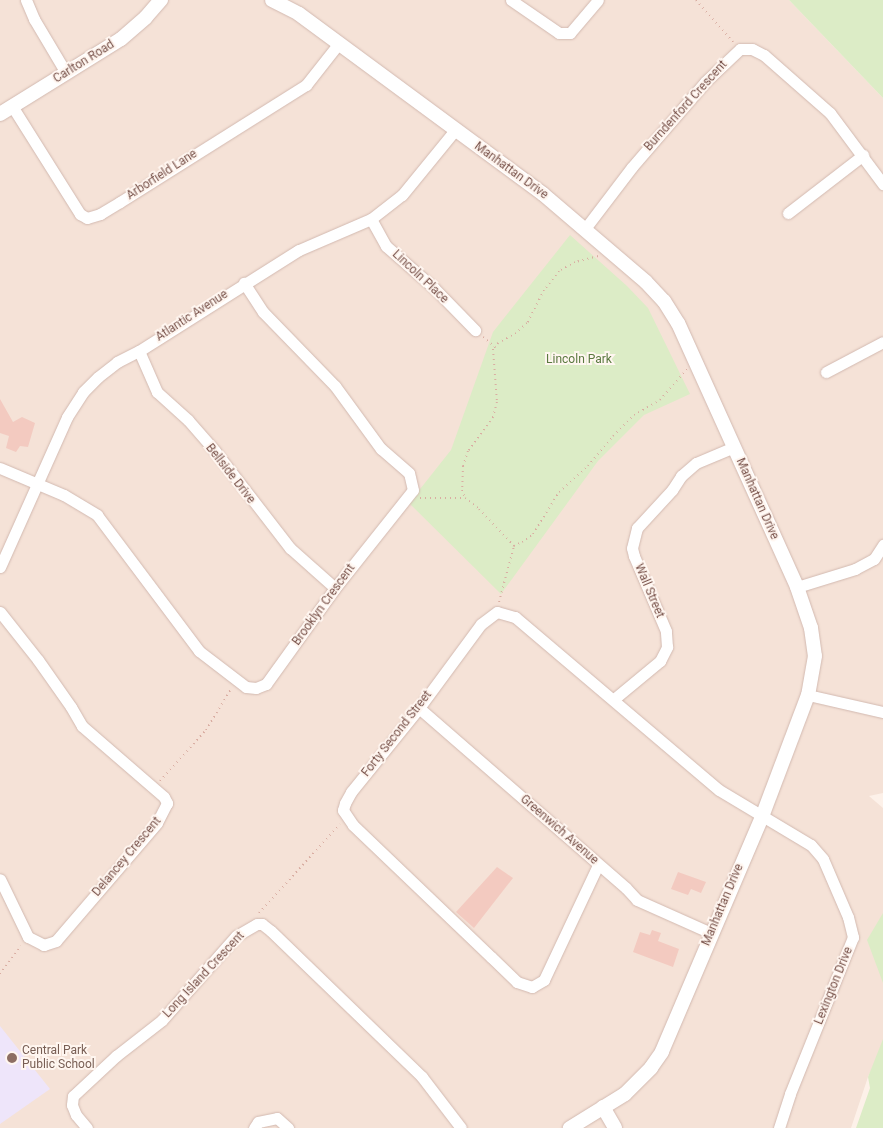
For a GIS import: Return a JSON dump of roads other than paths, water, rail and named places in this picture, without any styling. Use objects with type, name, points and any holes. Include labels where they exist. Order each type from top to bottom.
[{"type":"street","points":[[26,0],[34,20],[66,73]]},
{"type":"street","name":"Carlton Road","points":[[6,110],[121,39],[146,17],[161,0]]},
{"type":"street","name":"Manhattan Drive","points":[[272,0],[298,14],[543,194],[646,282],[664,301],[678,323],[798,587],[811,628],[815,656],[808,695],[762,817],[711,933],[662,1052],[638,1081],[604,1108],[570,1128]]},
{"type":"street","points":[[511,0],[559,34],[570,33],[598,0]]},
{"type":"street","name":"Arborfield Lane","points":[[6,110],[80,214],[87,218],[100,214],[120,202],[306,85],[338,43]]},
{"type":"street","name":"Burndenford Crescent","points":[[584,230],[632,167],[705,82],[740,49],[752,49],[764,55],[813,97],[830,113],[863,156]]},
{"type":"street","name":"Atlantic Avenue","points":[[0,567],[27,511],[37,483],[67,417],[83,392],[98,376],[117,362],[299,250],[371,219],[402,195],[455,130]]},
{"type":"street","points":[[788,213],[863,156],[883,184]]},
{"type":"street","name":"Lincoln Place","points":[[371,219],[386,246],[434,288],[475,330]]},
{"type":"street","name":"Brooklyn Crescent","points":[[0,468],[83,504],[97,515],[199,651],[246,687],[256,688],[266,684],[335,588],[413,490],[409,472],[381,449],[335,386],[263,312],[244,283]]},
{"type":"street","points":[[826,372],[883,342]]},
{"type":"street","name":"Bellside Drive","points":[[139,350],[157,392],[188,420],[285,542],[306,564],[335,588]]},
{"type":"street","name":"Wall Street","points":[[614,699],[660,661],[667,647],[666,631],[634,556],[632,548],[637,528],[672,490],[681,476],[696,463],[734,447]]},
{"type":"street","points":[[798,587],[856,569],[874,559],[883,546]]},
{"type":"street","name":"Delancey Crescent","points":[[0,612],[38,660],[82,726],[164,796],[167,803],[157,822],[56,941],[44,945],[28,937],[0,879]]},
{"type":"street","name":"Forty Second Street","points":[[598,864],[544,980],[532,987],[517,982],[490,957],[346,817],[343,810],[351,792],[419,708],[481,624],[497,612],[514,617],[614,699]]},
{"type":"street","points":[[808,695],[883,712]]},
{"type":"street","points":[[614,699],[719,790],[762,817]]},
{"type":"street","name":"Greenwich Avenue","points":[[419,708],[645,905],[711,933]]},
{"type":"street","name":"Lexington Drive","points":[[762,817],[818,851],[848,917],[853,937],[790,1094],[779,1128]]},
{"type":"street","name":"Long Island Crescent","points":[[87,1128],[76,1115],[72,1106],[73,1096],[116,1056],[162,1020],[236,936],[257,924],[262,924],[422,1077],[461,1128]]},
{"type":"street","points":[[604,1108],[615,1128]]},
{"type":"street","points":[[254,1128],[258,1122],[277,1118],[288,1128]]},
{"type":"place","name":"Central Park Public School","points":[[12,1058]]},
{"type":"park label","name":"Lincoln Park","points":[[579,360]]}]
